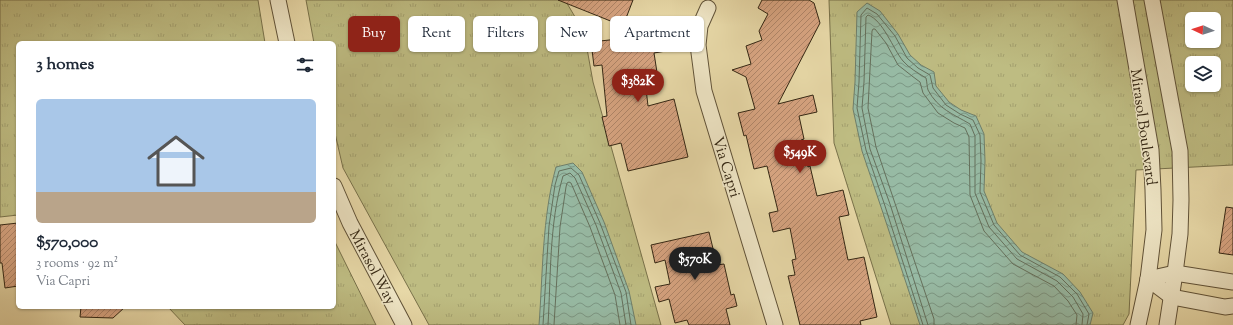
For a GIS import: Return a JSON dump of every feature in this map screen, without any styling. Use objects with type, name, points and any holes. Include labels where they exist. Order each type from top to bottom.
[{"type":"street","points":[[278,0],[287,41]]},
{"type":"street","name":"Mirasol Boulevard","points":[[1125,0],[1151,150],[1153,190],[1154,230],[1148,279],[1138,325]]},
{"type":"street","name":"Mirasol Boulevard","points":[[1152,0],[1180,151],[1180,234],[1167,325]]},
{"type":"street","name":"Via Capri","points":[[708,8],[700,26],[698,45],[704,91],[775,325]]},
{"type":"street","name":"Mirasol Way","points":[[336,191],[350,223],[404,325]]},
{"type":"street","points":[[1148,279],[1175,273],[1233,282]]},
{"type":"street","points":[[1148,279],[1172,297],[1225,307],[1233,306]]},
{"type":"green space","points":[[0,0],[258,0],[265,41],[16,41],[16,215],[0,217]]},
{"type":"green space","points":[[306,0],[565,0],[574,16],[546,16],[546,52],[588,52],[593,82],[661,325],[429,325],[343,168],[336,138],[336,41],[314,41]]},
{"type":"green space","points":[[829,0],[1233,0],[1233,165],[1136,170],[1129,314],[1123,325],[891,325],[834,143]]},
{"type":"green space","points":[[336,244],[376,325],[185,325],[170,309],[336,309]]},
{"type":"water","points":[[867,3],[880,11],[898,34],[910,55],[921,65],[934,72],[936,86],[949,102],[961,110],[976,116],[984,134],[984,191],[997,223],[1022,252],[1063,274],[1080,292],[1093,313],[1090,325],[920,325],[862,151],[853,109],[857,12]]},
{"type":"water","points":[[573,163],[582,172],[604,222],[629,291],[636,325],[539,325],[544,245],[551,186],[556,167]]},
{"type":"building","points":[[558,0],[633,0],[627,16],[610,16],[610,21],[602,18],[602,16],[598,16]]},
{"type":"building","points":[[762,0],[809,0],[814,3],[820,23],[778,104],[813,95],[817,112],[799,116],[804,139],[801,140],[808,167],[810,166],[817,196],[843,190],[849,215],[839,217],[848,260],[864,257],[877,317],[860,321],[861,325],[800,325],[788,276],[795,275],[792,260],[796,259],[790,228],[773,232],[769,213],[778,211],[767,166],[754,169],[746,135],[744,136],[738,113],[755,109],[746,77],[732,70],[751,64],[746,46],[762,40],[759,31],[768,14],[758,8]]},
{"type":"building","points":[[610,40],[610,52],[660,52],[654,53],[658,79],[645,80],[648,106],[674,99],[688,157],[628,171],[621,143],[609,146],[602,117],[607,116],[602,65],[594,66],[592,52],[602,52],[602,41]]},
{"type":"building","points":[[1226,207],[1233,208],[1233,255],[1219,253]]},
{"type":"building","points":[[16,223],[16,286],[5,288],[2,263],[0,263],[0,225]]},
{"type":"building","points":[[709,232],[717,265],[724,264],[731,295],[734,294],[737,306],[726,309],[730,325],[689,325],[687,320],[675,323],[669,299],[659,302],[655,287],[670,284],[665,260],[655,263],[651,245]]},
{"type":"building","points":[[81,309],[123,309],[113,318],[80,317]]}]
